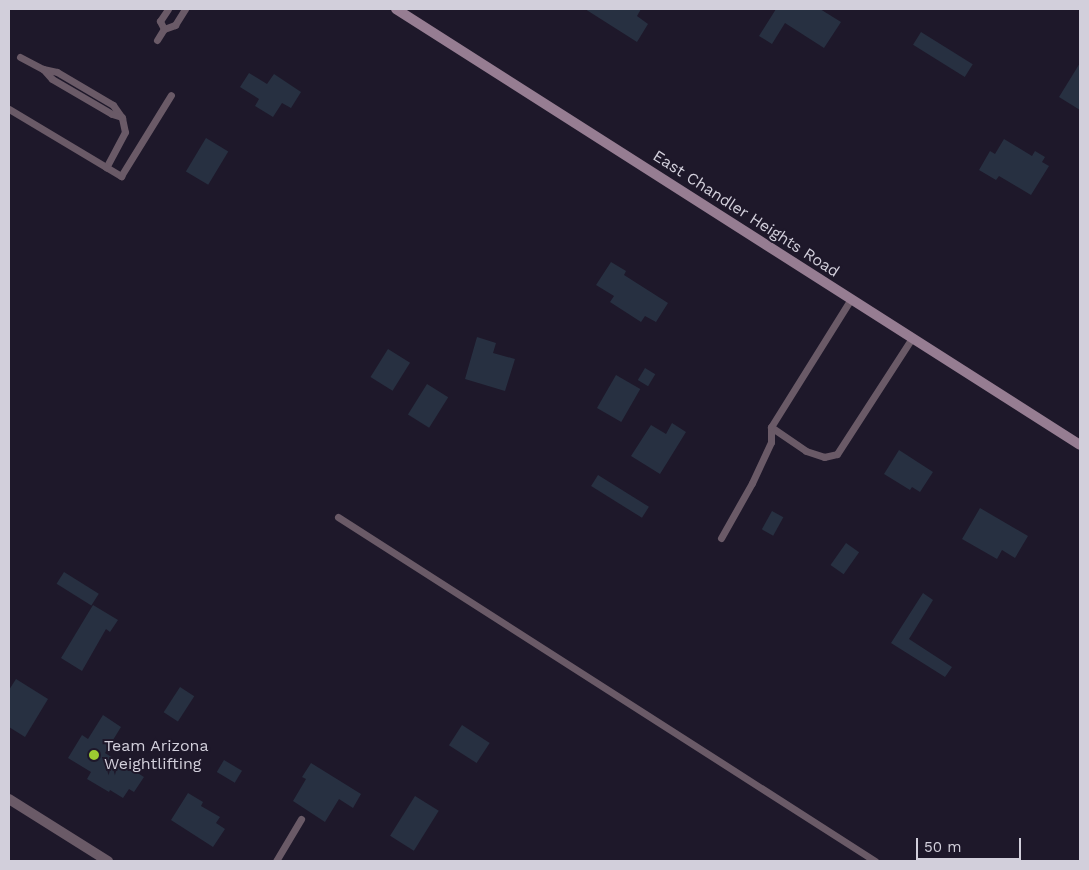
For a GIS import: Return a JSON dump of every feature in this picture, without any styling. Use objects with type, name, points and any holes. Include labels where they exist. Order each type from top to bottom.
[{"type":"main road","name":"East Chandler Heights Road","points":[[396,9],[1080,445]]},
{"type":"street","points":[[9,799],[108,861]]},
{"type":"lane","points":[[164,29],[160,21],[168,9]]},
{"type":"lane","points":[[157,40],[164,29],[175,25],[185,9]]},
{"type":"lane","points":[[20,57],[43,69],[52,79],[122,118],[125,132],[106,167]]},
{"type":"lane","points":[[9,109],[121,176],[171,94]]},
{"type":"lane","points":[[721,538],[752,483],[771,442],[771,427],[851,299]]},
{"type":"lane","points":[[771,427],[806,451],[824,458],[837,454],[912,338]]},
{"type":"lane","points":[[338,517],[875,861]]},
{"type":"lane","points":[[276,861],[301,819]]},
{"type":"building","points":[[585,9],[641,9],[637,16],[648,24],[637,42]]},
{"type":"building","points":[[776,9],[820,9],[841,22],[824,48],[785,23],[772,44],[759,36]]},
{"type":"building","points":[[921,32],[973,64],[965,77],[913,45]]},
{"type":"building","points":[[1080,63],[1080,110],[1059,97]]},
{"type":"building","points":[[249,73],[267,84],[274,74],[301,92],[291,108],[282,103],[273,117],[255,106],[259,99],[240,87]]},
{"type":"building","points":[[206,138],[228,151],[208,185],[186,171]]},
{"type":"building","points":[[1004,139],[1032,156],[1035,151],[1045,157],[1042,162],[1049,166],[1031,195],[999,176],[996,180],[979,170],[990,151],[995,154]]},
{"type":"building","points":[[611,262],[626,271],[624,275],[668,303],[656,322],[645,316],[641,322],[610,302],[614,296],[596,285]]},
{"type":"building","points":[[477,337],[496,343],[493,353],[515,359],[505,391],[465,379]]},
{"type":"building","points":[[388,349],[410,363],[393,391],[371,377]]},
{"type":"building","points":[[645,368],[655,374],[648,386],[638,380]]},
{"type":"building","points":[[616,375],[640,389],[621,422],[597,408]]},
{"type":"building","points":[[427,384],[448,397],[429,428],[408,415]]},
{"type":"building","points":[[672,423],[686,432],[660,474],[631,456],[651,425],[666,434]]},
{"type":"building","points":[[899,450],[933,472],[920,492],[912,487],[910,490],[884,474]]},
{"type":"building","points":[[598,475],[649,507],[642,518],[591,486]]},
{"type":"building","points":[[980,508],[1028,536],[1015,558],[1002,550],[997,559],[962,539]]},
{"type":"building","points":[[772,511],[783,517],[773,536],[762,529]]},
{"type":"building","points":[[846,543],[859,552],[844,574],[831,565]]},
{"type":"building","points":[[64,572],[99,594],[91,606],[57,584]]},
{"type":"building","points":[[923,593],[933,600],[909,639],[952,667],[945,677],[891,643]]},
{"type":"building","points":[[93,605],[118,620],[110,632],[106,629],[82,671],[61,658]]},
{"type":"building","points":[[16,679],[48,699],[25,737],[9,727],[9,690]]},
{"type":"building","points":[[180,687],[194,696],[178,721],[164,712]]},
{"type":"building","points":[[103,715],[121,727],[105,753],[144,777],[134,792],[129,789],[123,798],[87,779],[91,772],[68,758],[82,735],[88,739]]},
{"type":"building","points":[[462,725],[490,743],[477,763],[449,745]]},
{"type":"building","points":[[224,760],[242,771],[235,783],[217,772]]},
{"type":"building","points":[[311,763],[361,794],[353,808],[339,799],[325,822],[293,801],[306,779],[302,777]]},
{"type":"building","points":[[188,793],[203,802],[201,806],[220,817],[216,823],[225,829],[213,847],[171,820]]},
{"type":"building","points":[[415,796],[439,811],[414,851],[390,836]]},
{"type":"place","name":"Team Arizona Weightlifting","points":[[94,755]]}]
